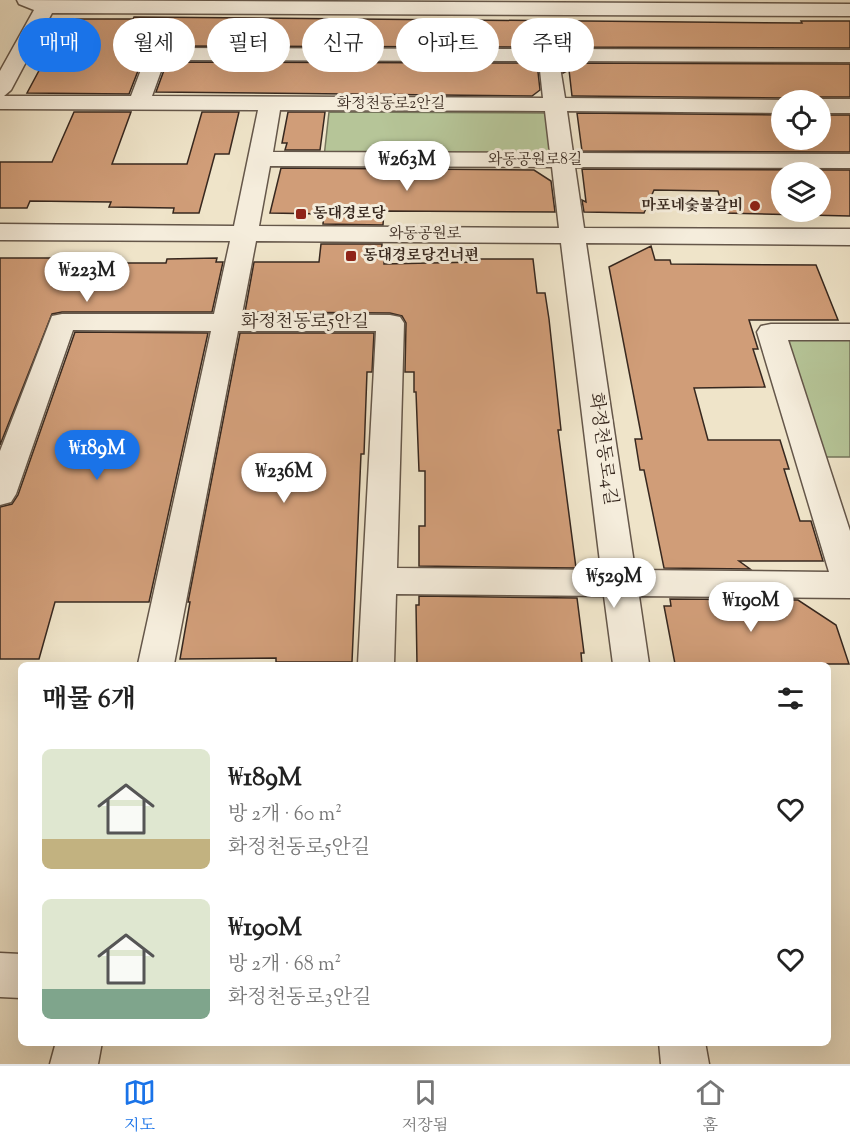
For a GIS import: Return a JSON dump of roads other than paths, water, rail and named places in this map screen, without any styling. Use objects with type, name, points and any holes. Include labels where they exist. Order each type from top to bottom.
[{"type":"street","points":[[3,78],[36,4],[375,8],[541,4],[850,56]]},
{"type":"street","points":[[374,18],[375,8]]},
{"type":"street","points":[[594,49],[715,33],[850,10]]},
{"type":"street","points":[[139,103],[157,54],[302,55]]},
{"type":"street","points":[[384,55],[511,55]]},
{"type":"street","name":"화정천동로4길","points":[[550,72],[631,662]]},
{"type":"street","name":"화정천동로2안길","points":[[0,102],[771,106]]},
{"type":"street","points":[[156,662],[270,104]]},
{"type":"street","points":[[831,106],[850,106]]},
{"type":"street","name":"와동공원로8길","points":[[260,159],[850,161]]},
{"type":"street","name":"와동공원로","points":[[0,232],[850,237]]},
{"type":"street","name":"화정천동로5안길","points":[[0,494],[62,322],[390,323],[376,662]]},
{"type":"street","points":[[379,580],[850,584],[771,332],[850,332]]},
{"type":"street","points":[[0,975],[18,976]]},
{"type":"street","points":[[74,1064],[78,1046]]},
{"type":"street","points":[[683,1046],[685,1064]]},
{"type":"place","name":"마포네숯불갈비","points":[[755,206]]},
{"type":"place","name":"동대경로당","points":[[301,214]]},
{"type":"place","name":"동대경로당건너편","points":[[351,256]]}]
